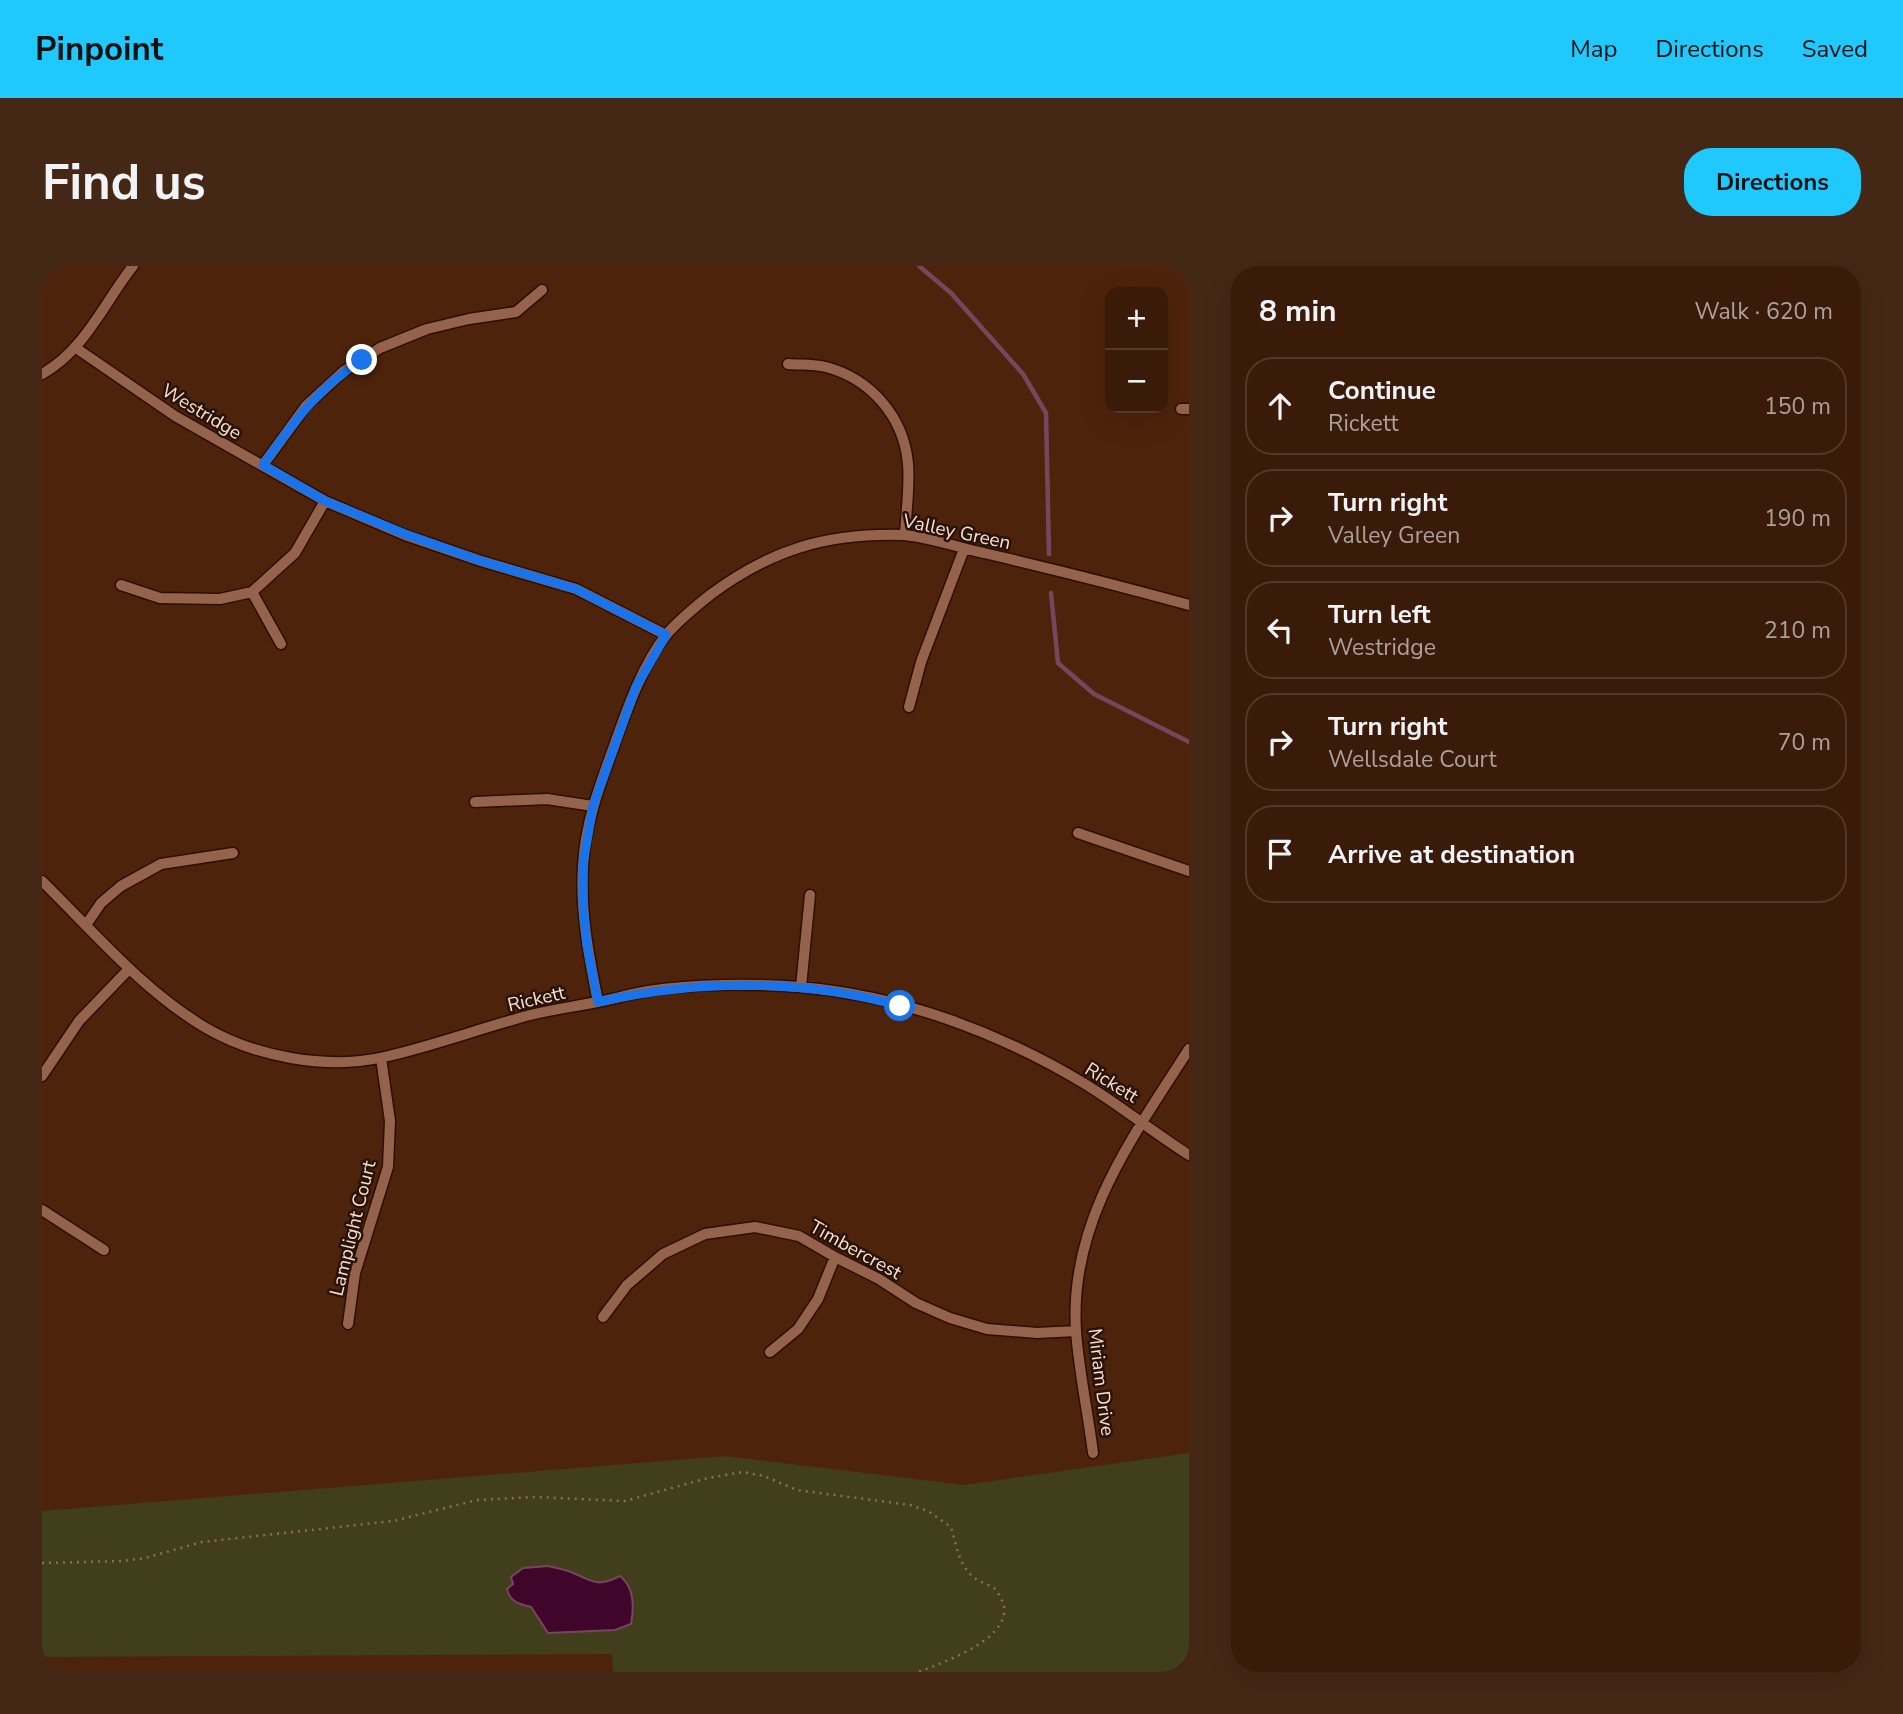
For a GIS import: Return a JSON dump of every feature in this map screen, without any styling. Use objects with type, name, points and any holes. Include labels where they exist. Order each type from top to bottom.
[{"type":"street","points":[[42,374],[63,361],[76,348],[133,266]]},
{"type":"street","points":[[263,465],[306,406],[344,371],[380,348],[427,329],[516,312],[542,290]]},
{"type":"street","name":"Westridge","points":[[76,348],[175,416],[325,501],[481,561],[576,589],[666,635]]},
{"type":"street","points":[[788,364],[825,367],[873,390],[888,407],[901,436],[908,464],[905,535]]},
{"type":"street","points":[[121,585],[160,598],[220,599],[252,592],[295,553],[325,501]]},
{"type":"street","name":"Valley Green","points":[[598,1002],[587,945],[583,905],[583,864],[593,806],[636,687],[666,635],[696,606],[736,575],[773,556],[818,541],[905,535],[1189,605]]},
{"type":"street","points":[[909,707],[921,662],[964,549]]},
{"type":"street","points":[[252,592],[281,644]]},
{"type":"street","points":[[475,802],[513,798],[547,799],[593,806]]},
{"type":"street","points":[[1077,833],[1189,872]]},
{"type":"street","points":[[86,925],[101,904],[121,886],[161,864],[233,853]]},
{"type":"street","name":"Rickett","points":[[42,881],[129,969],[169,1004],[205,1027],[254,1049],[307,1059],[343,1061],[381,1058],[531,1015],[649,991],[740,986],[801,987],[875,999],[949,1020],[1018,1047],[1085,1084],[1189,1155]]},
{"type":"street","points":[[801,987],[810,895]]},
{"type":"street","points":[[42,1076],[79,1021],[129,969]]},
{"type":"street","name":"Miriam Drive","points":[[1093,1453],[1076,1331],[1079,1276],[1086,1237],[1125,1149],[1189,1049]]},
{"type":"street","name":"Lamplight Court","points":[[348,1324],[355,1273],[388,1167],[390,1121],[381,1058]]},
{"type":"street","points":[[42,1210],[104,1250]]},
{"type":"street","name":"Timbercrest","points":[[603,1317],[627,1285],[663,1254],[705,1234],[755,1227],[799,1236],[879,1279],[916,1303],[950,1318],[987,1329],[1037,1333],[1076,1331]]},
{"type":"street","points":[[770,1352],[798,1329],[812,1309],[835,1257]]},
{"type":"path","points":[[42,1563],[145,1558],[202,1542],[393,1521],[477,1500],[535,1497],[625,1501],[708,1478],[743,1472],[764,1476],[797,1490],[910,1505],[928,1511],[951,1527],[960,1561],[975,1578],[996,1590],[1004,1605],[1005,1616],[997,1630],[976,1645],[918,1672]]},
{"type":"shaded area","points":[[1189,1453],[1189,1672],[613,1672],[612,1654],[42,1657],[42,1511],[725,1456],[964,1485]]},
{"type":"shaded area","points":[[548,1566],[595,1582],[605,1582],[620,1576],[628,1586],[632,1598],[631,1624],[615,1630],[548,1633],[531,1607],[513,1600],[507,1589],[513,1584],[511,1577],[523,1568]]},
{"type":"waterway","points":[[919,266],[951,293],[1023,374],[1046,413],[1049,554]]},
{"type":"waterway","points":[[1051,593],[1058,663],[1094,694],[1189,742]]},
{"type":"route","points":[[362,360],[344,371],[306,406],[263,465],[325,501],[481,561],[576,589],[666,635],[636,687],[593,806],[583,864],[583,905],[587,945],[598,1002],[649,991],[762,986],[801,987],[875,999],[900,1006]]}]
